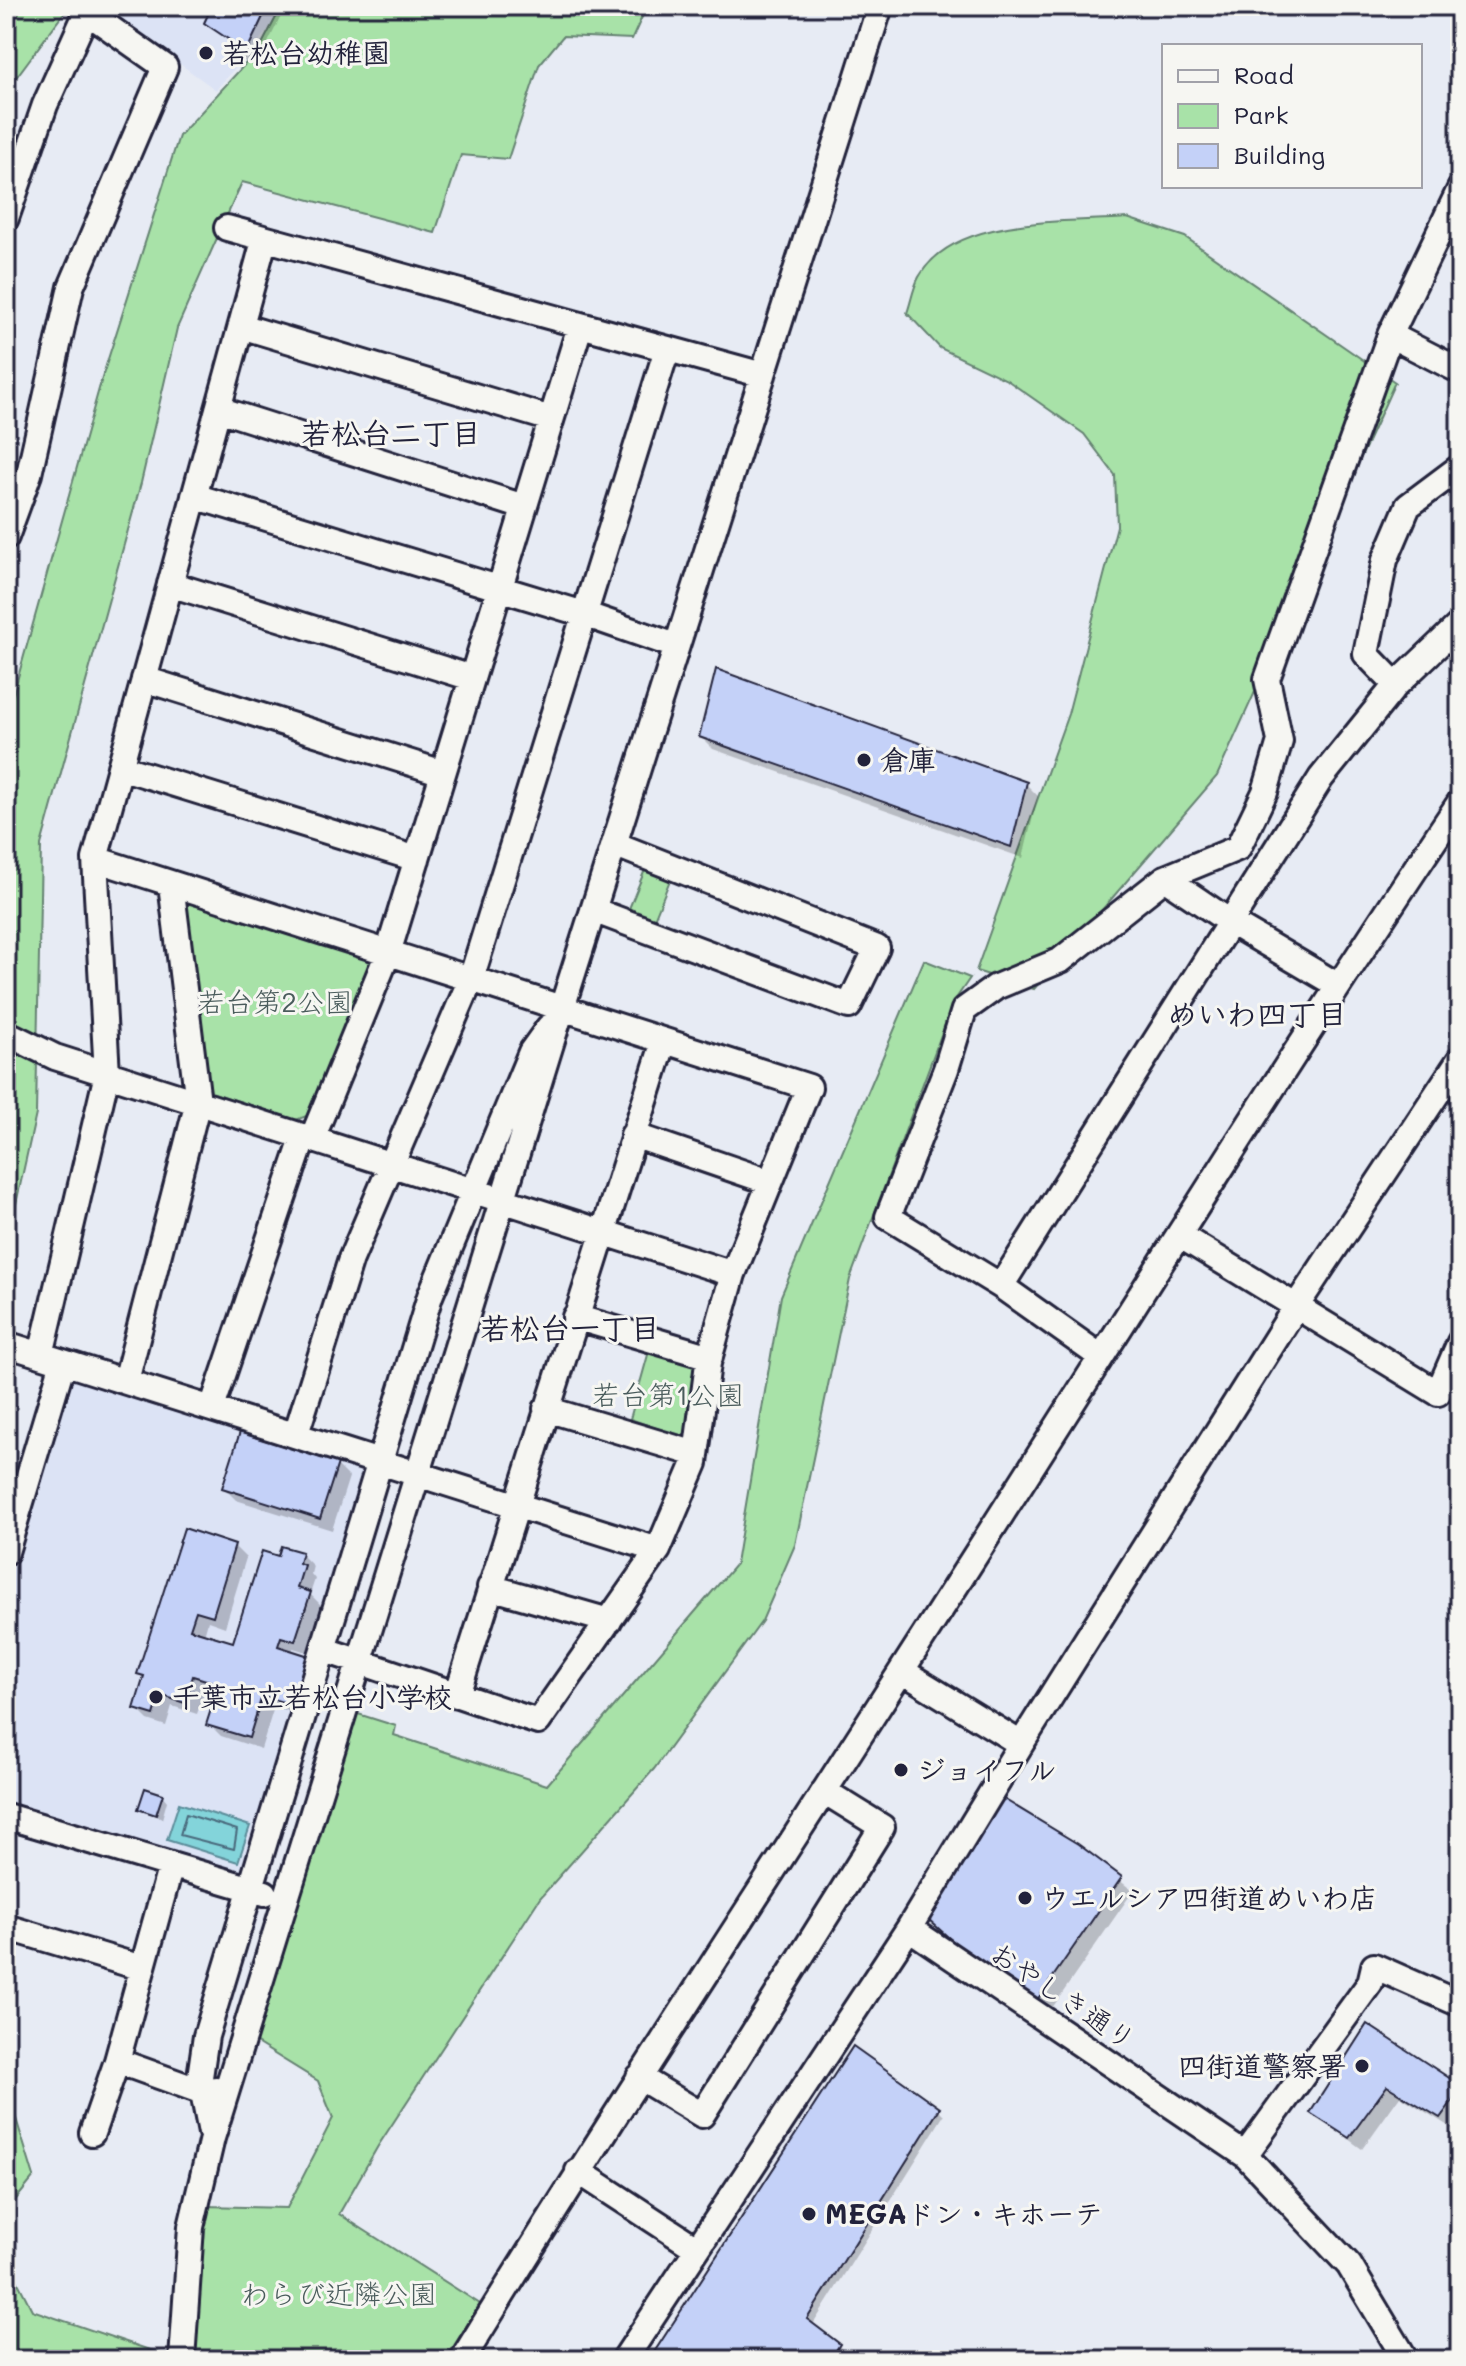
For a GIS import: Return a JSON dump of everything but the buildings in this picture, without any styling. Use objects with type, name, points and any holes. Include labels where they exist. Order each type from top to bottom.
[{"type":"street","points":[[182,2360],[191,2227],[212,2138],[215,2090],[283,1900],[880,6]]},
{"type":"street","points":[[6,218],[45,105],[87,12],[165,67],[71,287],[29,474],[6,537]]},
{"type":"street","points":[[1101,1357],[1001,1286],[888,1217],[946,1069],[964,1010],[996,987],[1061,960],[1165,878],[1238,848],[1265,792],[1280,741],[1267,679],[1390,335],[1460,189]]},
{"type":"street","points":[[227,228],[264,241],[763,375]]},
{"type":"street","points":[[6,1552],[52,1359],[107,1074],[95,859],[264,241]]},
{"type":"street","points":[[241,326],[551,419]]},
{"type":"street","points":[[212,1408],[308,1137],[388,953],[580,326]]},
{"type":"street","points":[[1390,335],[1460,371]]},
{"type":"street","points":[[296,1434],[351,1259],[471,979],[667,349]]},
{"type":"street","points":[[218,409],[524,507]]},
{"type":"street","points":[[1396,685],[1366,654],[1385,560],[1408,506],[1460,467]]},
{"type":"street","points":[[194,496],[584,614],[676,646]]},
{"type":"street","points":[[170,584],[472,678]]},
{"type":"street","points":[[1001,1286],[1321,778],[1396,685],[1460,624]]},
{"type":"street","points":[[144,679],[443,773]]},
{"type":"street","points":[[120,767],[417,859]]},
{"type":"street","points":[[462,2360],[578,2171],[902,1671],[1337,985],[1460,802]]},
{"type":"street","points":[[593,910],[849,1006],[877,948],[614,844]]},
{"type":"street","points":[[95,859],[809,1087],[733,1274],[710,1357],[696,1454],[658,1550],[538,1722],[325,1650]]},
{"type":"street","points":[[1165,878],[1230,922],[1337,985]]},
{"type":"street","points":[[126,1381],[198,1102],[171,884]]},
{"type":"street","points":[[215,2090],[200,2077],[206,2036],[383,1461],[430,1296],[531,1052],[562,1008]]},
{"type":"street","points":[[6,1033],[55,1057],[733,1274]]},
{"type":"street","points":[[457,1695],[664,1041]]},
{"type":"street","points":[[624,2360],[909,1928],[1297,1305],[1457,1070]]},
{"type":"street","points":[[633,1135],[770,1182]]},
{"type":"street","points":[[1179,1235],[1438,1393],[1460,1342]]},
{"type":"street","points":[[575,1317],[710,1357]]},
{"type":"street","points":[[6,1344],[658,1550]]},
{"type":"street","points":[[546,1409],[696,1454]]},
{"type":"street","points":[[490,1587],[609,1621]]},
{"type":"street","points":[[902,1671],[1021,1744]]},
{"type":"street","points":[[639,2077],[702,2115],[882,1827],[824,1791]]},
{"type":"street","points":[[6,1816],[252,1888],[283,1900]]},
{"type":"street","points":[[92,2133],[117,2061],[171,1865]]},
{"type":"street","points":[[6,1927],[142,1968]]},
{"type":"street","name":"おやしき通り","points":[[909,1928],[1245,2155],[1349,2265],[1406,2360]]},
{"type":"street","points":[[1245,2155],[1370,1983],[1374,1966],[1460,2004]]},
{"type":"street","points":[[117,2061],[215,2090]]},
{"type":"street","points":[[578,2171],[696,2248]]},
{"type":"shaded area","name":"若松台幼稚園","points":[[100,6],[284,6],[279,17],[216,90]]},
{"type":"shaded area","name":"千葉市立若松台小学校","points":[[86,1372],[368,1461],[251,1873],[241,1877],[6,1805],[6,1590],[72,1378]]},
{"type":"green space","points":[[6,6],[69,6],[6,91]]},
{"type":"green space","points":[[282,6],[647,6],[632,39],[563,36],[539,65],[508,159],[461,155],[435,233],[242,182],[177,328],[141,483],[41,845],[36,1114],[6,1249],[6,720],[102,378],[179,136],[260,48]]},
{"type":"green space","points":[[1127,218],[1185,237],[1395,382],[1217,776],[1034,989],[976,971],[1068,714],[1117,526],[1115,475],[1084,434],[1007,380],[940,348],[907,313],[919,277],[935,257],[957,242],[1012,226]]},
{"type":"green space","points":[[649,860],[674,870],[653,922],[628,911]]},
{"type":"green space","name":"若台第2公園","points":[[193,894],[372,949],[377,963],[312,1114],[296,1120],[211,1092],[206,1086],[183,902]]},
{"type":"green space","name":"わらび近隣公園","points":[[924,960],[970,978],[953,1003],[850,1279],[795,1545],[762,1621],[654,1769],[540,1898],[378,2146],[339,2214],[480,2304],[445,2360],[190,2360],[206,2206],[287,2208],[333,2118],[318,2081],[255,2042],[286,1909],[355,1713],[396,1726],[394,1735],[547,1785],[736,1564],[781,1296]]},
{"type":"green space","name":"若台第1公園","points":[[651,1344],[696,1357],[691,1433],[682,1437],[630,1419]]},
{"type":"green space","points":[[6,2086],[34,2177],[13,2203],[6,2259]]},
{"type":"green space","points":[[6,2259],[32,2310],[179,2360],[6,2360]]},
{"type":"water","points":[[179,1803],[250,1826],[238,1862],[167,1840]]},
{"type":"place","name":"若松台幼稚園","points":[[206,53]]},
{"type":"place","name":"倉庫","points":[[864,760]]},
{"type":"place","name":"千葉市立若松台小学校","points":[[156,1697]]},
{"type":"place","name":"ジョイフル","points":[[901,1770]]},
{"type":"place","name":"ウエルシア四街道めいわ店","points":[[1025,1898]]},
{"type":"place","name":"四街道警察署","points":[[1362,2066]]},
{"type":"place","name":"MEGAドン・キホーテ","points":[[809,2214]]},
{"type":"district","name":"若松台二丁目","points":[[391,434]]},
{"type":"district","name":"めいわ四丁目","points":[[1257,1015]]},
{"type":"district","name":"若松台一丁目","points":[[570,1329]]}]
